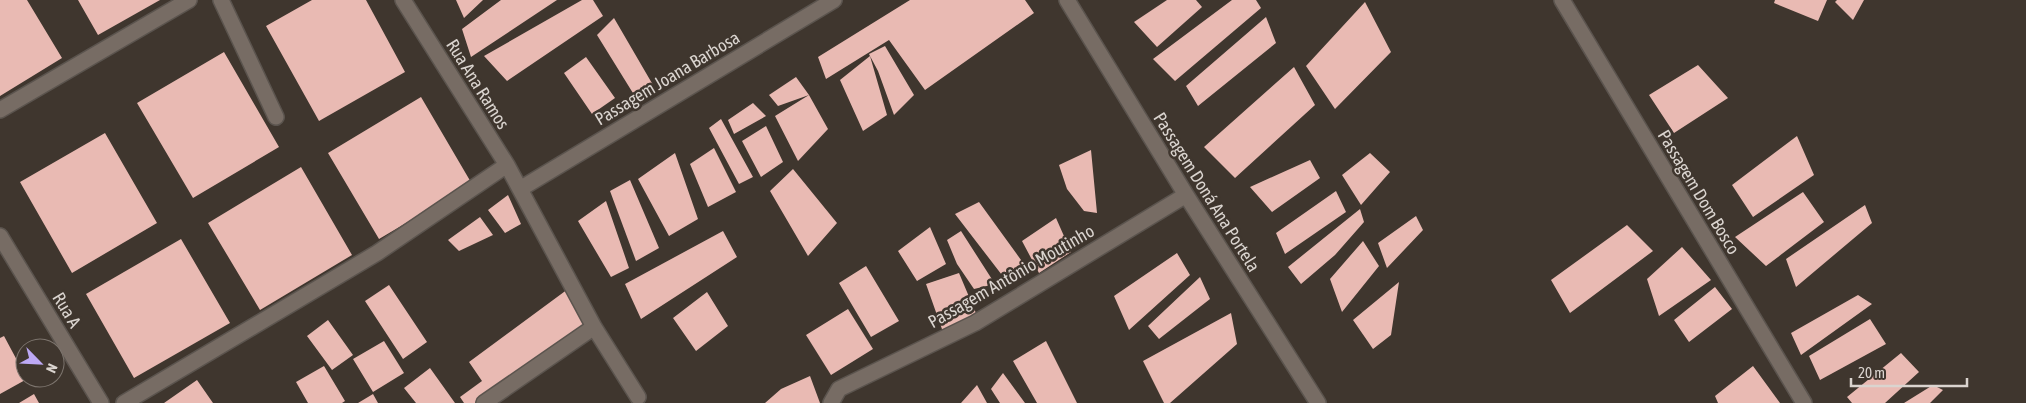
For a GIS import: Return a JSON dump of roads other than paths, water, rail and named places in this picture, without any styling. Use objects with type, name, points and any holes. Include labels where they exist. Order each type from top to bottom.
[{"type":"street","points":[[0,110],[189,0]]},
{"type":"street","points":[[221,0],[276,117]]},
{"type":"street","name":"Rua Ana Ramos","points":[[403,0],[507,165],[594,327],[638,397]]},
{"type":"street","name":"Passagem Joana Barbosa","points":[[520,189],[834,0]]},
{"type":"street","name":"Passagem Doná Ana Portela","points":[[1067,0],[1186,195],[1318,403]]},
{"type":"street","name":"Passagem Dom Bosco","points":[[1562,0],[1804,403]]},
{"type":"street","points":[[124,403],[377,253],[507,165]]},
{"type":"street","name":"Passagem Antônio Moutinho","points":[[831,403],[839,389],[975,323],[1186,195]]},
{"type":"street","name":"Rua A","points":[[0,236],[101,403]]},
{"type":"street","points":[[484,403],[594,327]]}]
